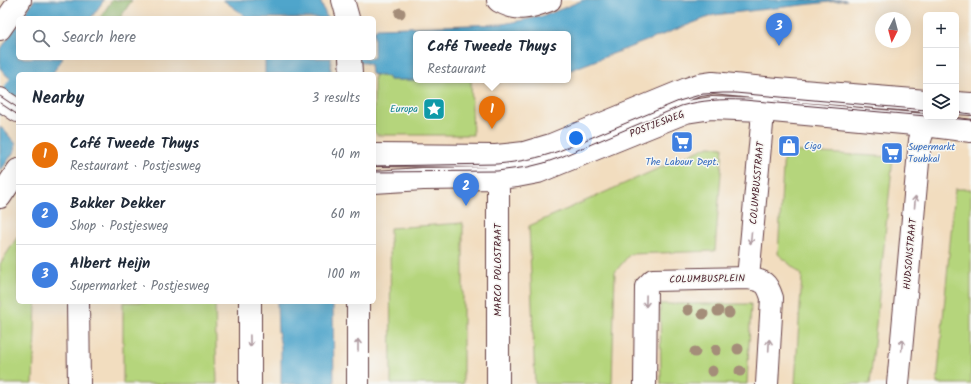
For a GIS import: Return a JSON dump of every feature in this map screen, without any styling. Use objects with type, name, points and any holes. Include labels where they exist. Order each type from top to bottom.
[{"type":"street","points":[[0,29],[20,0]]},
{"type":"street","points":[[343,0],[347,16]]},
{"type":"street","points":[[498,1],[508,6],[520,8],[532,7],[550,0]]},
{"type":"street","name":"POSTJESWEG","points":[[376,182],[423,179],[497,167],[524,153],[551,145],[686,89],[713,83],[764,99],[923,119]]},
{"type":"street","name":"POSTJESWEG","points":[[764,99],[923,101]]},
{"type":"street","name":"COLUMBUSSTRAAT","points":[[748,278],[764,99]]},
{"type":"street","points":[[959,103],[971,104]]},
{"type":"street","points":[[959,116],[971,117]]},
{"type":"street","name":"HUDSONSTRAAT","points":[[898,384],[920,140],[926,120]]},
{"type":"street","name":"POSTJESWEG","points":[[930,120],[971,131]]},
{"type":"street","name":"POSTJESWEG","points":[[376,155],[497,167]]},
{"type":"street","name":"POSTJESWEG","points":[[376,169],[497,167]]},
{"type":"street","name":"MARCO POLOSTRAAT","points":[[497,167],[498,384]]},
{"type":"street","points":[[0,197],[16,173]]},
{"type":"street","name":"COLUMBUSPLEIN","points":[[645,384],[646,287],[653,280],[748,278],[760,280],[768,287],[772,298],[767,384]]},
{"type":"street","points":[[78,304],[79,384]]},
{"type":"street","points":[[250,304],[250,384]]},
{"type":"street","points":[[358,304],[358,384]]},
{"type":"green space","points":[[112,0],[132,0],[121,16],[101,16]]},
{"type":"green space","points":[[376,75],[388,77],[389,80],[413,80],[413,83],[471,83],[473,135],[377,135]]},
{"type":"green space","points":[[709,146],[723,147],[715,251],[630,254],[615,272],[612,384],[535,384],[529,226]]},
{"type":"green space","points":[[784,151],[893,157],[870,384],[795,384],[802,275],[778,254]]},
{"type":"green space","points":[[955,189],[971,189],[971,384],[937,384]]},
{"type":"green space","points":[[463,223],[463,384],[391,384],[390,228]]},
{"type":"green space","points":[[16,239],[16,304],[36,304],[33,384],[0,384],[0,264]]},
{"type":"green space","points":[[123,304],[215,304],[217,384],[123,384]]},
{"type":"green space","points":[[660,304],[751,304],[747,384],[661,384]]},
{"type":"water","points":[[34,0],[104,0],[92,16],[23,16]]},
{"type":"water","points":[[223,0],[320,0],[326,16],[245,16]]},
{"type":"water","points":[[583,0],[847,0],[714,15],[571,70],[571,31],[413,31],[413,80],[389,80],[388,77],[376,75],[376,72],[371,72],[370,64],[351,60],[376,60],[377,28],[503,24],[544,16]]},
{"type":"water","points":[[16,27],[16,60],[62,60],[53,72],[16,72],[16,83],[7,76],[0,68],[0,50]]},
{"type":"water","points":[[265,60],[331,60],[331,72],[265,72]]},
{"type":"water","points":[[0,127],[16,144],[15,150],[0,172]]},
{"type":"water","points":[[277,304],[333,304],[334,384],[281,384],[281,347],[278,331]]},
{"type":"waterway","points":[[0,107],[16,84]]},
{"type":"tram line","points":[[376,166],[497,164],[544,156],[679,101],[703,94],[735,93],[923,110]]},
{"type":"tram line","points":[[0,96],[16,107]]},
{"type":"tram line","points":[[376,172],[497,171],[528,167],[561,157],[681,106],[712,100],[744,100],[923,116]]},
{"type":"tram line","points":[[0,103],[16,114]]},
{"type":"tram line","points":[[959,112],[971,114]]},
{"type":"tram line","points":[[959,119],[971,120]]},
{"type":"place","name":"Albert Heijn","points":[[779,46]]},
{"type":"place","name":"Europa","points":[[434,109]]},
{"type":"place","name":"Café Tweede Thuys","points":[[492,129]]},
{"type":"place","name":"The Labour Dept.","points":[[682,142]]},
{"type":"place","name":"Cigo","points":[[789,146]]},
{"type":"place","name":"Supermarkt Toubkal","points":[[892,153]]},
{"type":"place","name":"Bakker Dekker","points":[[466,206]]}]
